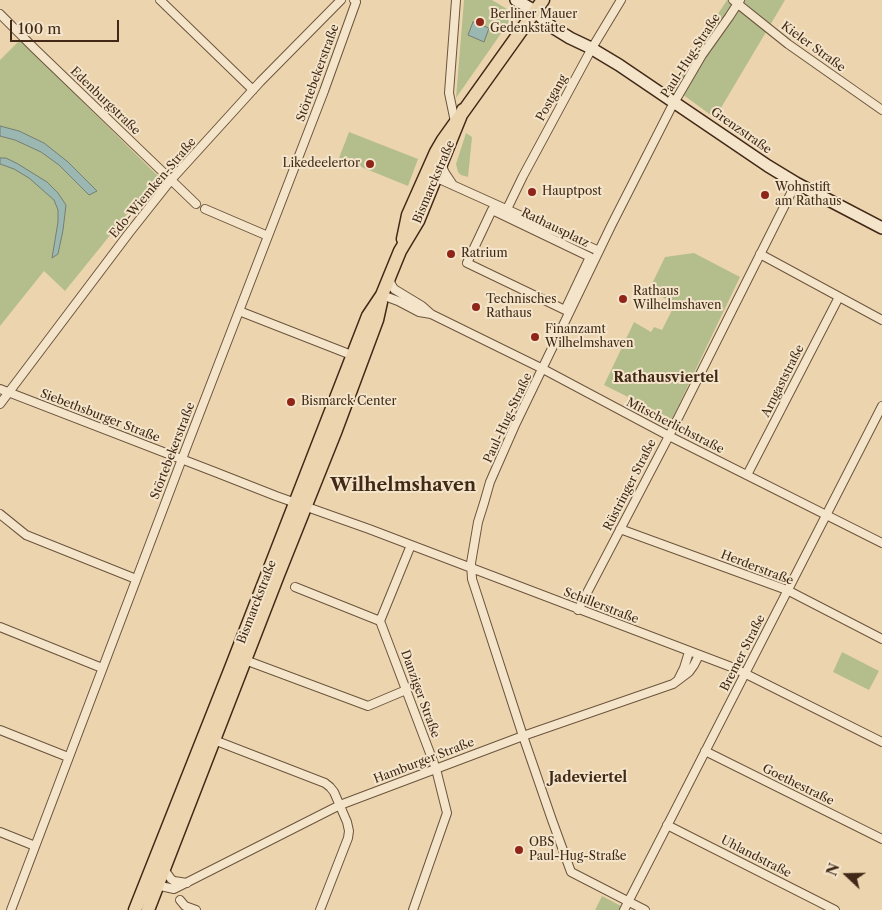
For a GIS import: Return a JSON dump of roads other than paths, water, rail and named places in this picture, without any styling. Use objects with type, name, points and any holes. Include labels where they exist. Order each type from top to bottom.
[{"type":"main road","name":"Grenzstraße","points":[[516,0],[535,11],[549,25],[570,38],[591,47],[768,166],[796,183],[882,228]]},
{"type":"main road","name":"Bismarckstraße","points":[[148,910],[157,885],[158,866],[300,505],[377,320],[382,295],[400,251],[418,221],[436,178],[437,161],[443,140],[543,0]]},
{"type":"main road","name":"Bismarckstraße","points":[[400,251],[408,215],[421,185],[437,161],[464,110]]},
{"type":"main road","name":"Bismarckstraße","points":[[135,910],[158,866],[214,740],[245,660],[368,316],[382,295]]},
{"type":"street","points":[[160,0],[253,90]]},
{"type":"street","name":"Störtebekerstraße","points":[[11,910],[181,460],[324,91],[356,2],[354,0]]},
{"type":"street","points":[[455,122],[448,93],[456,0]]},
{"type":"street","name":"Postgang","points":[[507,209],[591,47],[621,0]]},
{"type":"street","name":"Kieler Straße","points":[[737,1],[788,44],[882,110]]},
{"type":"street","name":"Paul-Hug-Straße","points":[[645,910],[571,872],[523,736],[472,579],[471,563],[478,522],[490,482],[516,423],[674,102],[737,1]]},
{"type":"street","name":"Edo-Wiemken-Straße","points":[[0,404],[171,180],[335,2]]},
{"type":"street","name":"Edenburgstraße","points":[[0,14],[196,204]]},
{"type":"street","points":[[437,161],[453,185]]},
{"type":"street","points":[[421,185],[425,181],[436,178]]},
{"type":"street","name":"Rathausplatz","points":[[436,178],[599,251]]},
{"type":"street","name":"Rüstringer Straße","points":[[578,610],[796,183]]},
{"type":"street","points":[[205,209],[268,236]]},
{"type":"street","name":"Rathausplatz","points":[[492,210],[590,257],[565,310],[467,263],[492,210]]},
{"type":"street","points":[[760,254],[882,320]]},
{"type":"street","name":"Mitscherlichstraße","points":[[389,278],[394,289],[422,306],[431,314],[543,369],[668,436],[882,543]]},
{"type":"street","name":"Mitscherlichstraße","points":[[382,295],[419,312],[431,314]]},
{"type":"street","name":"Arngaststraße","points":[[747,475],[839,297]]},
{"type":"street","points":[[239,311],[354,356]]},
{"type":"street","name":"Siebethsburger Straße","points":[[0,389],[300,505]]},
{"type":"street","name":"Bremer Straße","points":[[624,910],[882,406]]},
{"type":"street","name":"Schillerstraße","points":[[300,505],[411,545],[746,673],[882,742]]},
{"type":"street","points":[[0,514],[26,535],[136,579]]},
{"type":"street","name":"Herderstraße","points":[[620,529],[787,590],[882,639]]},
{"type":"street","points":[[295,587],[380,621],[411,545]]},
{"type":"street","name":"Danziger Straße","points":[[380,621],[436,769],[447,813],[413,910]]},
{"type":"street","points":[[0,627],[102,668]]},
{"type":"street","points":[[678,680],[689,652]]},
{"type":"street","name":"Hamburger Straße","points":[[157,885],[174,889],[340,805],[523,736],[673,684],[689,672],[699,655]]},
{"type":"street","points":[[245,660],[368,706],[406,690]]},
{"type":"street","points":[[0,730],[68,758]]},
{"type":"street","points":[[214,740],[325,783],[334,792],[349,831],[320,910]]},
{"type":"street","name":"Goethestraße","points":[[705,751],[882,839]]},
{"type":"street","name":"Uhlandstraße","points":[[667,825],[835,910]]},
{"type":"street","points":[[0,832],[35,846]]},
{"type":"street","points":[[158,866],[174,881],[187,883]]},
{"type":"street","points":[[180,900],[185,906],[196,910]]},
{"type":"water","points":[[473,22],[489,28],[484,42],[468,35]]},
{"type":"water","points":[[0,126],[19,131],[44,143],[68,162],[97,191],[89,195],[59,165],[41,152],[15,140],[0,136]]},
{"type":"water","points":[[0,158],[6,158],[18,164],[47,182],[66,205],[58,254],[52,258],[58,222],[58,210],[54,200],[29,178],[14,169],[0,164]]},
{"type":"place","name":"Berliner Mauer Gedenkstätte","points":[[480,22]]},
{"type":"place","name":"Likedeelertor","points":[[370,164]]},
{"type":"place","name":"Hauptpost","points":[[532,192]]},
{"type":"place","name":"Wohnstift am Rathaus","points":[[765,195]]},
{"type":"place","name":"Ratrium","points":[[451,254]]},
{"type":"place","name":"Rathaus Wilhelmshaven","points":[[623,299]]},
{"type":"place","name":"Technisches Rathaus","points":[[476,307]]},
{"type":"place","name":"Finanzamt Wilhelmshaven","points":[[535,337]]},
{"type":"place","name":"Bismarck Center","points":[[291,402]]},
{"type":"place","name":"OBS Paul-Hug-Straße","points":[[519,850]]},
{"type":"district","name":"Rathausviertel","points":[[666,378]]},
{"type":"district","name":"Wilhelmshaven","points":[[403,486]]},
{"type":"district","name":"Jadeviertel","points":[[588,778]]}]
